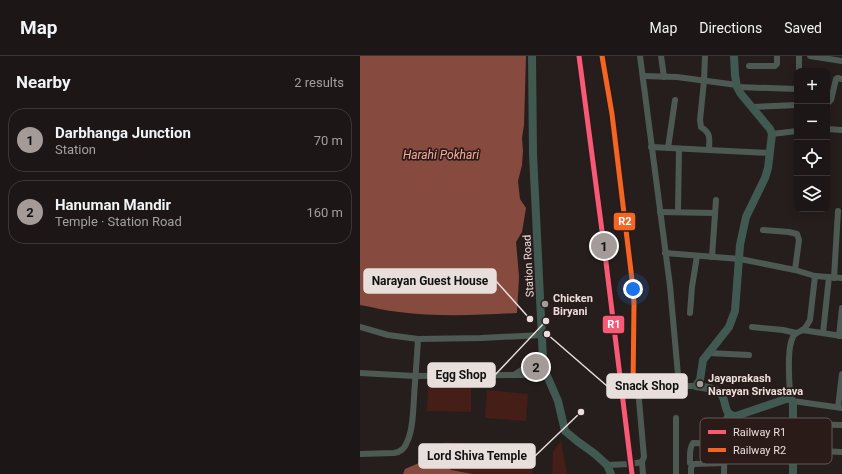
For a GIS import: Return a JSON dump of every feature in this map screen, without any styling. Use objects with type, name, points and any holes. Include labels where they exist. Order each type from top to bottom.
[{"type":"main road","name":"Station Road","points":[[532,56],[533,154],[545,371],[558,401],[565,431],[607,465],[611,474]]},
{"type":"main road","points":[[734,56],[734,75],[737,86],[741,94],[770,129],[772,134],[768,168],[765,178],[746,217],[740,245],[735,311],[729,327],[703,360],[700,384],[722,395],[728,414],[732,416],[736,416],[786,399],[792,400],[793,418]]},
{"type":"street","points":[[640,56],[670,286],[679,386]]},
{"type":"street","points":[[661,56],[664,77]]},
{"type":"street","points":[[706,56],[700,120],[701,127],[709,134],[709,150]]},
{"type":"street","points":[[748,66],[775,66],[778,64],[777,56]]},
{"type":"street","points":[[799,56],[799,68]]},
{"type":"street","points":[[810,56],[842,61]]},
{"type":"street","points":[[643,76],[704,81],[737,86],[794,89]]},
{"type":"street","points":[[830,101],[836,79],[842,79]]},
{"type":"street","points":[[668,148],[675,100]]},
{"type":"street","points":[[752,107],[794,105]]},
{"type":"street","points":[[830,129],[842,130]]},
{"type":"street","points":[[772,134],[794,132]]},
{"type":"street","points":[[651,147],[770,152]]},
{"type":"street","points":[[678,212],[680,148]]},
{"type":"street","points":[[712,257],[716,200]]},
{"type":"street","points":[[823,333],[831,278],[838,211]]},
{"type":"street","points":[[660,212],[715,213]]},
{"type":"street","points":[[763,230],[797,234],[799,240],[795,270]]},
{"type":"street","points":[[665,253],[740,259],[795,270],[815,276],[842,278]]},
{"type":"street","points":[[690,314],[692,287],[697,256]]},
{"type":"street","points":[[815,276],[810,320],[808,325],[796,333],[793,337],[789,352],[792,400],[840,407],[842,374]]},
{"type":"street","points":[[802,330],[841,336],[842,308]]},
{"type":"street","points":[[360,327],[388,335],[418,339],[542,335]]},
{"type":"street","points":[[752,327],[783,330],[796,333]]},
{"type":"street","points":[[360,454],[399,452],[403,449],[407,442],[410,434],[418,339]]},
{"type":"street","points":[[514,375],[543,352]]},
{"type":"street","points":[[708,353],[749,355]]},
{"type":"street","points":[[360,373],[415,376],[527,375],[545,371]]},
{"type":"street","points":[[643,474],[642,462],[644,457],[639,400],[642,390],[646,388],[700,384]]},
{"type":"street","points":[[726,418],[728,414]]},
{"type":"street","points":[[676,418],[676,474]]},
{"type":"street","points":[[832,425],[842,425]]},
{"type":"street","points":[[691,474],[692,465],[690,463],[690,446],[693,443],[700,443]]},
{"type":"street","points":[[832,452],[842,452]]},
{"type":"street","points":[[607,465],[642,462]]},
{"type":"street","points":[[692,465],[700,464]]},
{"type":"shaded area","points":[[428,384],[471,384],[471,412],[427,411]]},
{"type":"shaded area","points":[[487,390],[528,394],[526,421],[485,418]]},
{"type":"shaded area","points":[[561,441],[567,474],[552,474],[553,451]]},
{"type":"shaded area","points":[[445,442],[470,444],[470,451],[479,452],[479,446],[494,447],[493,461],[509,462],[510,450],[534,452],[532,474],[473,474],[451,470],[444,461]]},
{"type":"water","name":"Harahi Pokhari","points":[[360,56],[526,56],[524,125],[522,138],[523,151],[522,165],[518,181],[520,199],[526,208],[522,232],[516,242],[519,276],[517,313],[428,315],[360,305]]},
{"type":"water","points":[[441,458],[451,470],[473,474],[403,474],[405,469],[419,463],[433,463]]},
{"type":"rail line","name":"R1","points":[[579,56],[632,474]]},
{"type":"rail line","name":"R2","points":[[602,56],[612,114],[633,288],[633,388]]},
{"type":"place","name":"Darbhanga Junction","points":[[604,246]]},
{"type":"place","name":"Chicken Biryani","points":[[545,304]]},
{"type":"place","name":"Narayan Guest House","points":[[530,319]]},
{"type":"place","name":"Egg Shop","points":[[546,321]]},
{"type":"place","name":"Snack Shop","points":[[547,334]]},
{"type":"place","name":"Hanuman Mandir","points":[[536,367]]},
{"type":"place","name":"Jayaprakash Narayan Srivastava","points":[[700,384]]},
{"type":"place","name":"Lord Shiva Temple","points":[[581,412]]}]
